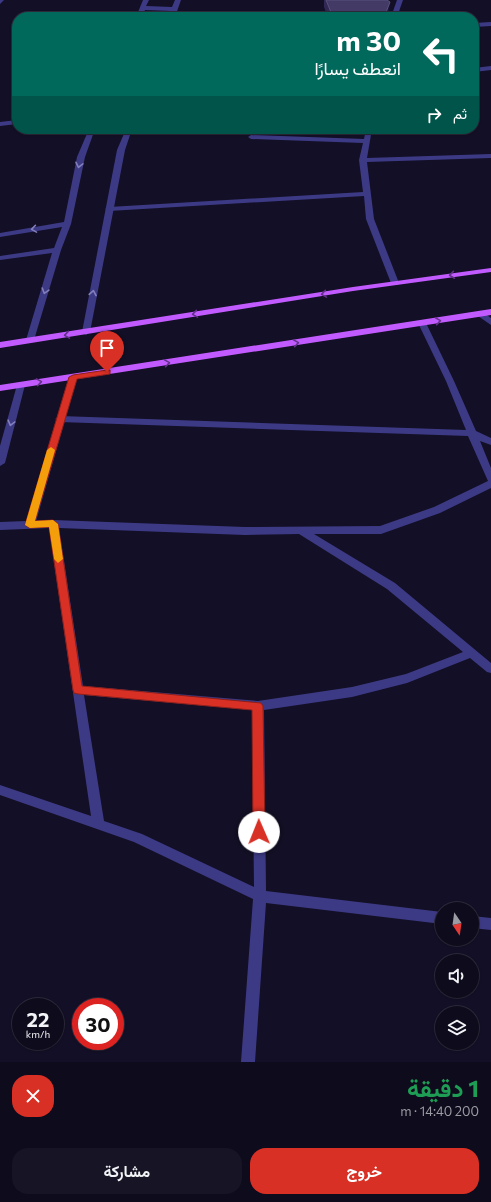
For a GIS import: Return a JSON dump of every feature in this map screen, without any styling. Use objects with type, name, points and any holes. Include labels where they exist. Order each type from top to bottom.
[{"type":"main road","points":[[0,345],[395,283],[491,270]]},
{"type":"main road","points":[[0,388],[491,312]]},
{"type":"street","points":[[141,12],[146,0]]},
{"type":"street","points":[[174,12],[178,0]]},
{"type":"street","points":[[396,12],[400,0]]},
{"type":"street","points":[[143,8],[175,9]]},
{"type":"street","points":[[479,25],[491,24]]},
{"type":"street","points":[[479,69],[491,68]]},
{"type":"street","points":[[0,124],[12,123]]},
{"type":"street","points":[[30,340],[57,250],[67,224],[81,157],[90,134]]},
{"type":"street","points":[[86,332],[121,150],[126,134]]},
{"type":"street","points":[[368,134],[363,160],[370,219],[395,283]]},
{"type":"street","points":[[251,137],[366,141]]},
{"type":"street","points":[[363,160],[491,156]]},
{"type":"street","points":[[109,209],[367,194]]},
{"type":"street","points":[[0,235],[67,224]]},
{"type":"street","points":[[0,258],[57,250]]},
{"type":"street","points":[[481,314],[491,322]]},
{"type":"street","points":[[422,323],[450,381],[491,479]]},
{"type":"street","points":[[30,525],[73,377]]},
{"type":"street","points":[[0,463],[21,385]]},
{"type":"street","points":[[60,419],[472,433],[491,442]]},
{"type":"street","points":[[0,526],[53,524],[245,532],[381,530],[437,510],[491,484]]},
{"type":"street","points":[[53,524],[98,824]]},
{"type":"street","points":[[301,531],[391,586],[491,669]]},
{"type":"street","points":[[78,690],[258,706],[352,692],[408,678],[471,653]]},
{"type":"street","points":[[248,1062],[260,896],[258,706]]},
{"type":"street","points":[[0,790],[138,838],[260,896],[435,917]]},
{"type":"street","points":[[479,923],[491,924]]},
{"type":"building","points":[[326,0],[387,0],[390,2],[386,12],[331,12]]},
{"type":"slow traffic","points":[[51,450],[30,525],[53,524],[58,559]]},
{"type":"route","points":[[107,372],[73,377],[30,525],[53,524],[78,690],[258,706],[259,832]]}]
